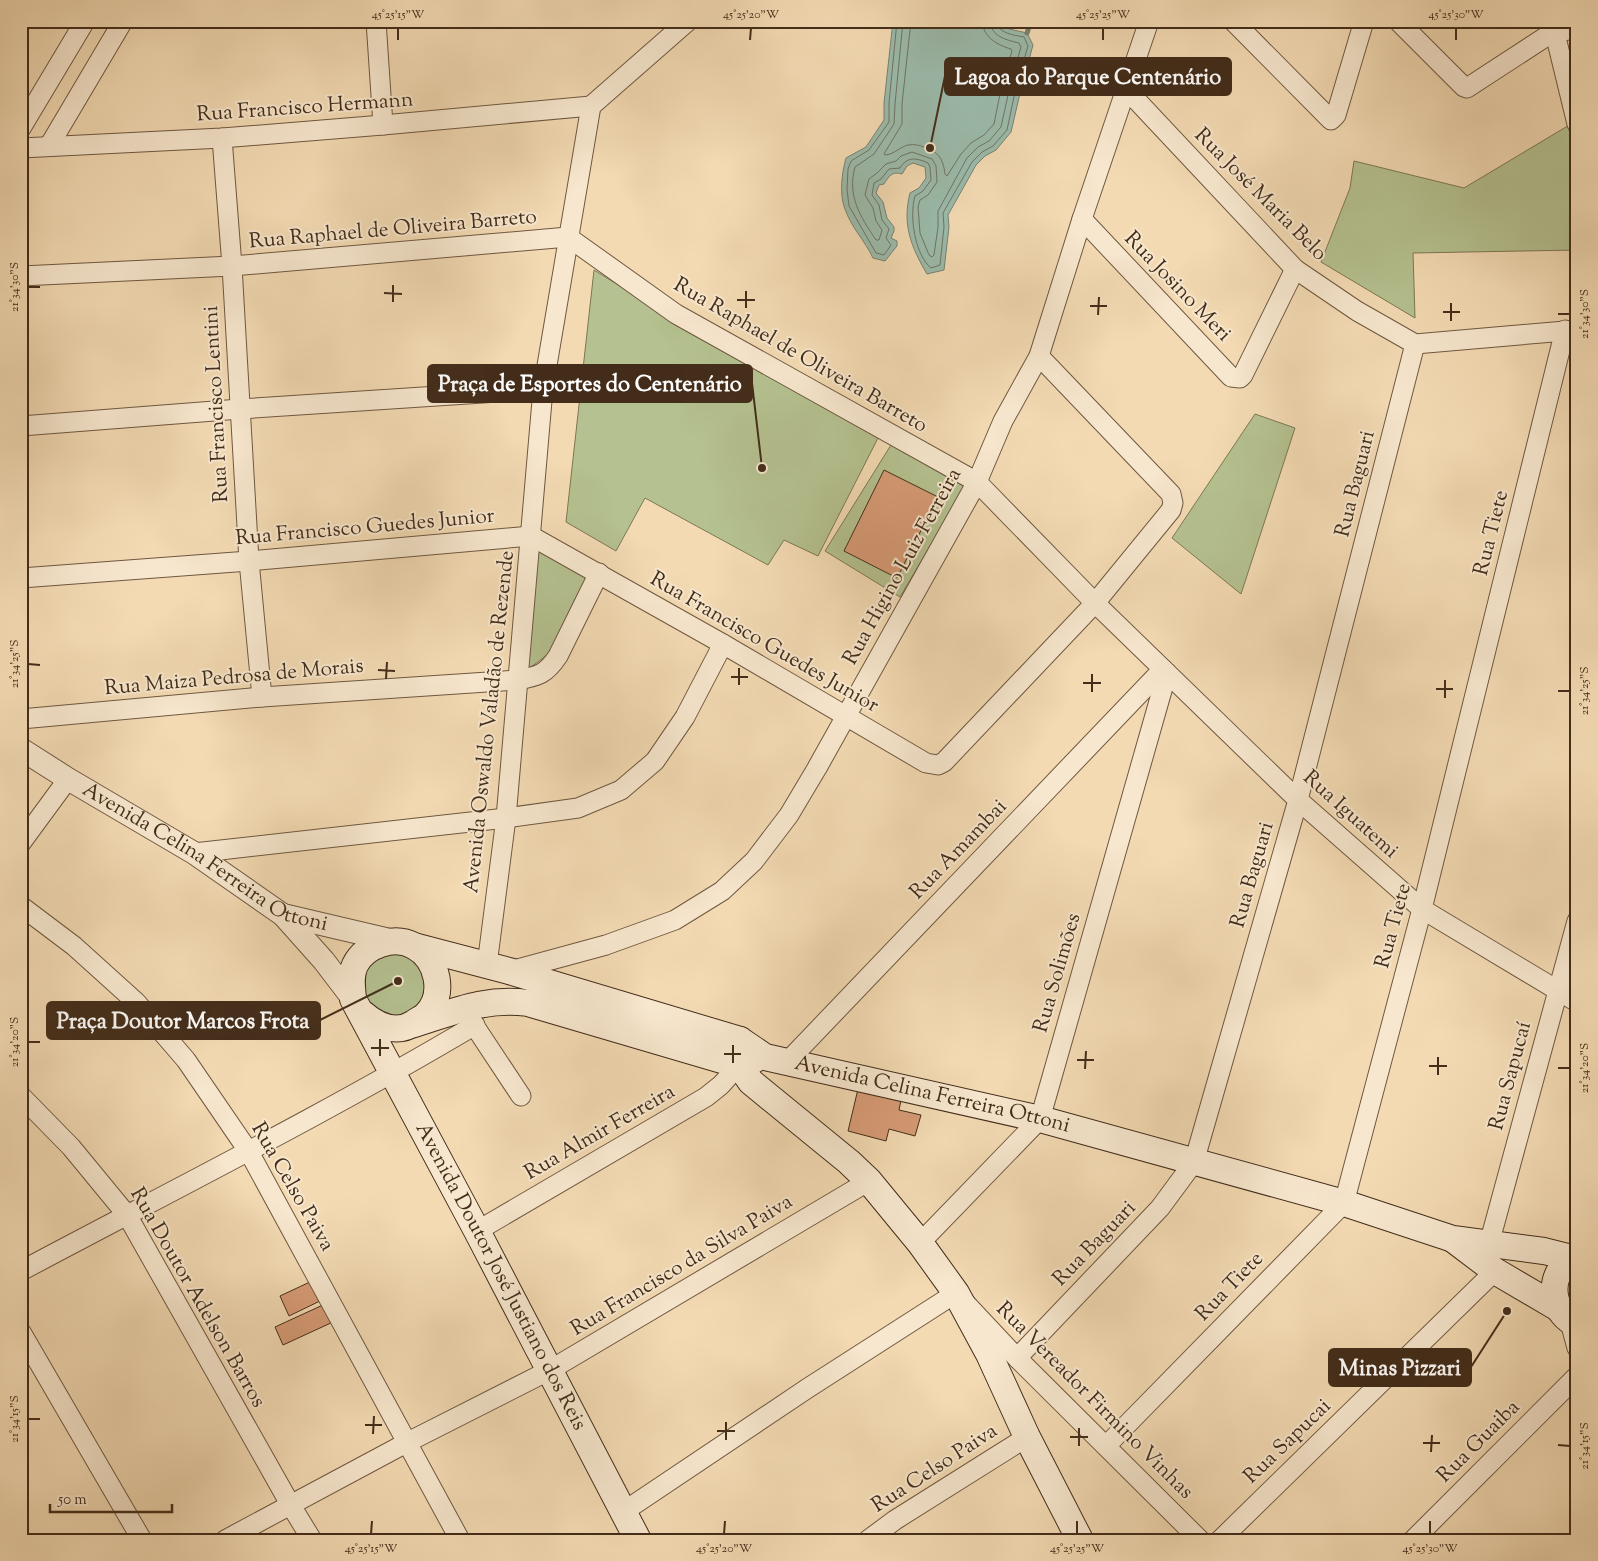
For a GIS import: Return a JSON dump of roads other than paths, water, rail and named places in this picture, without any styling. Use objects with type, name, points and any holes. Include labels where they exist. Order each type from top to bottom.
[{"type":"main road","points":[[410,1026],[427,1014],[436,997],[438,977],[430,959],[406,944],[381,943],[366,952],[355,965],[351,982],[357,1006],[376,1024],[393,1028],[410,1026],[469,1017],[491,1001],[510,1000],[739,1052],[752,1082],[849,1162],[869,1182],[920,1244],[956,1293],[989,1354],[1027,1437],[1080,1540]]},
{"type":"main road","name":"Avenida Celina Ferreira Ottoni","points":[[406,944],[498,968],[739,1052],[1040,1119],[1344,1203],[1453,1239],[1575,1257]]},
{"type":"main road","name":"Avenida Doutor José Justiano dos Reis","points":[[357,1006],[638,1540]]},
{"type":"main road","name":"Avenida Celina Ferreira Ottoni","points":[[1453,1239],[1495,1271],[1568,1318]]},
{"type":"main road","name":"Avenida Celina Ferreira Ottoni","points":[[1568,1318],[1554,1289],[1559,1271],[1575,1257]]},
{"type":"street","points":[[21,128],[85,21],[89,21]]},
{"type":"street","points":[[49,146],[123,21]]},
{"type":"street","points":[[376,21],[383,126]]},
{"type":"street","points":[[591,106],[688,21]]},
{"type":"street","name":"Rua Higino Luiz Ferreira","points":[[498,968],[606,945],[675,920],[722,890],[754,862],[789,815],[977,482],[1003,421],[1039,356],[1082,219],[1149,21]]},
{"type":"street","points":[[1233,21],[1333,120],[1336,116],[1364,21]]},
{"type":"street","points":[[1398,21],[1467,88],[1553,27],[1577,29]]},
{"type":"street","points":[[1553,27],[1577,124]]},
{"type":"street","name":"Rua José Maria Belo","points":[[1126,89],[1295,269],[1357,311],[1415,344]]},
{"type":"street","name":"Rua Francisco Hermann","points":[[21,148],[222,138],[383,126],[591,106]]},
{"type":"street","name":"Avenida Oswaldo Valadão de Rezende","points":[[498,968],[506,818],[543,389],[591,106]]},
{"type":"street","name":"Rua Francisco Lentini","points":[[222,138],[232,266],[249,561],[262,697]]},
{"type":"street","name":"Rua Josino Meri","points":[[1082,219],[1231,377],[1240,378],[1243,375],[1295,269]]},
{"type":"street","name":"Rua Raphael de Oliveira Barreto","points":[[21,276],[232,266],[568,237],[676,314],[977,482],[1095,603],[1165,671]]},
{"type":"street","points":[[1415,344],[1571,330]]},
{"type":"street","name":"Rua Tiete","points":[[1106,1446],[1344,1203],[1422,909],[1571,330]]},
{"type":"street","name":"Rua Baguari","points":[[1017,1358],[1160,1208],[1194,1162],[1298,800],[1415,344]]},
{"type":"street","name":"Rua Francisco Guedes Junior","points":[[21,578],[249,561],[531,536],[723,644],[926,763],[938,765],[944,762],[1095,603],[1171,510],[1173,503],[1171,494],[1039,356]]},
{"type":"street","points":[[21,426],[543,389]]},
{"type":"street","name":"Rua Maiza Pedrosa de Morais","points":[[21,719],[262,697],[518,680],[537,676],[549,668],[558,656],[599,573]]},
{"type":"street","points":[[194,853],[506,818],[578,808],[621,790],[655,761],[680,725],[723,644]]},
{"type":"street","name":"Rua Iguatemi","points":[[1165,671],[1298,800],[1422,909],[1577,1002]]},
{"type":"street","name":"Rua Amambai","points":[[776,1059],[1165,671]]},
{"type":"street","name":"Rua Solimões","points":[[920,1244],[1040,1119],[1165,671]]},
{"type":"street","name":"Avenida Celina Ferreira Ottoni","points":[[21,749],[194,853],[283,915],[406,944]]},
{"type":"street","points":[[21,842],[68,779]]},
{"type":"street","name":"Rua Celso Paiva","points":[[21,906],[74,946],[136,1002],[186,1060],[249,1152],[460,1540]]},
{"type":"street","name":"Avenida Doutor José Justiano dos Reis","points":[[283,915],[324,961],[357,1006]]},
{"type":"street","name":"Rua Sapucaí","points":[[1489,1244],[1577,921]]},
{"type":"street","points":[[21,1271],[394,1074],[469,1017],[521,1096]]},
{"type":"street","name":"Rua Almir Ferreira","points":[[477,1231],[706,1097],[721,1085],[739,1052]]},
{"type":"street","name":"Rua Doutor Adelson Barros","points":[[21,1096],[71,1147],[127,1215],[312,1540]]},
{"type":"street","name":"Rua Francisco da Silva Paiva","points":[[225,1540],[408,1442],[550,1370],[869,1182]]},
{"type":"street","name":"Rua Sapucai","points":[[1220,1540],[1495,1271]]},
{"type":"street","points":[[623,1512],[816,1383],[956,1293]]},
{"type":"street","name":"Rua Vereador Firmino Vinhas","points":[[956,1293],[1017,1358],[1200,1540]]},
{"type":"street","points":[[1568,1318],[1577,1348]]},
{"type":"street","points":[[21,1332],[142,1540]]},
{"type":"street","name":"Rua Guaiba","points":[[1413,1540],[1577,1376]]},
{"type":"street","name":"Rua Celso Paiva","points":[[868,1540],[895,1520],[1027,1437]]},
{"type":"water","points":[[893,21],[999,21],[1009,29],[1027,33],[1033,45],[1011,132],[996,150],[985,156],[976,165],[948,215],[949,227],[944,270],[927,274],[912,245],[907,215],[910,193],[919,188],[926,178],[925,167],[913,163],[907,166],[902,174],[893,174],[884,184],[879,185],[876,193],[883,202],[887,218],[894,227],[891,238],[897,241],[897,246],[885,261],[873,258],[851,222],[842,197],[842,177],[846,158],[866,147],[884,120],[884,103]]},
{"type":"waterway","points":[[1027,33],[1031,21]]},
{"type":"place","name":"Lagoa do Parque Centenário","points":[[930,148]]},
{"type":"place","name":"Praça de Esportes do Centenário","points":[[762,468]]},
{"type":"place","name":"Praça Doutor Marcos Frota","points":[[398,981]]},
{"type":"place","name":"Minas Pizzari","points":[[1507,1311]]}]
